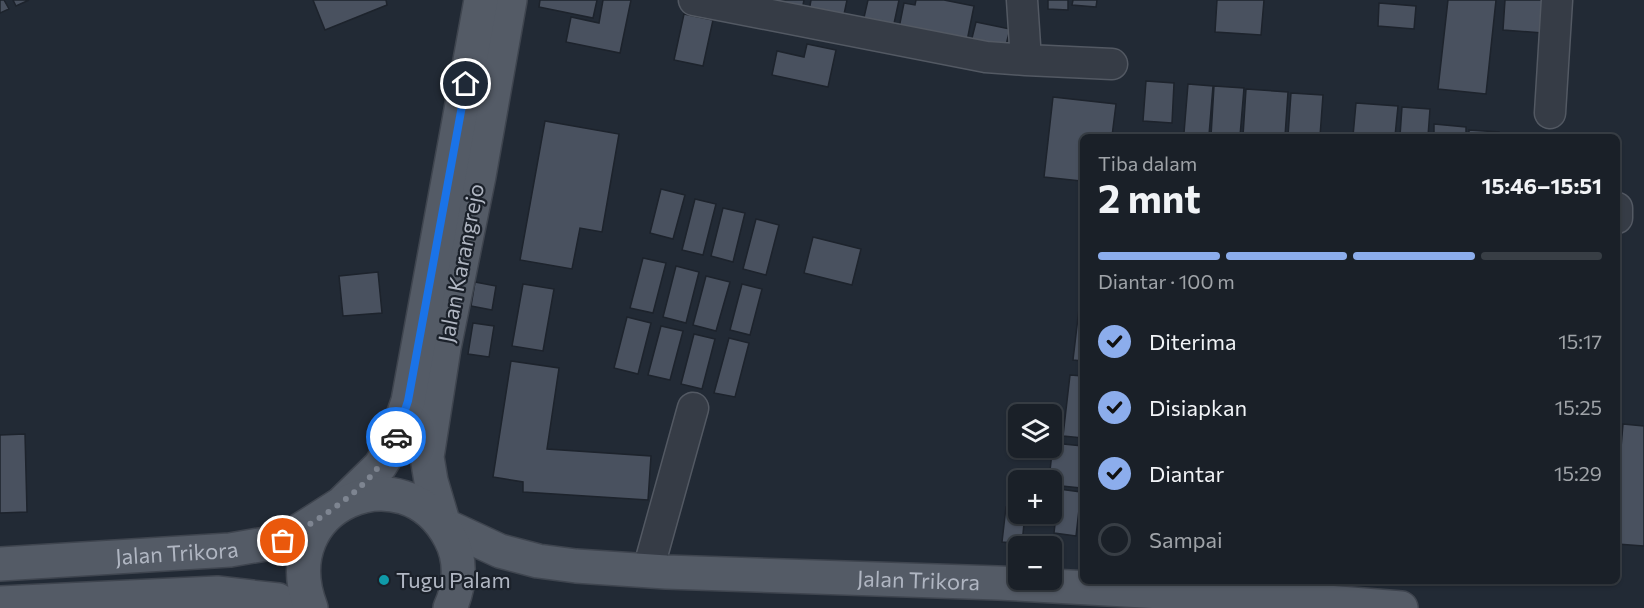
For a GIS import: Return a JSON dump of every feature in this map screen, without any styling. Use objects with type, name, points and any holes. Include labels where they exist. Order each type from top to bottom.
[{"type":"main road","name":"Jalan Karangrejo","points":[[341,504],[380,466],[393,444],[408,401],[481,0]]},
{"type":"main road","name":"Jalan Karangrejo","points":[[450,608],[456,595],[459,571],[455,547],[444,525],[431,482],[428,457],[444,348],[510,0]]},
{"type":"main road","points":[[311,608],[303,585],[303,561],[309,538],[322,519],[341,504],[363,496],[386,494],[408,499],[428,509],[444,525]]},
{"type":"main road","name":"Jalan Trikora","points":[[0,564],[257,547],[283,541],[341,504]]},
{"type":"main road","name":"Jalan Trikora","points":[[444,525],[500,551],[538,561],[648,570],[998,583],[1290,590],[1401,608]]},
{"type":"main road","name":"Jalan Trikora","points":[[0,603],[217,593],[278,600],[292,608]]},
{"type":"street","points":[[694,0],[744,5],[986,57],[1112,64]]},
{"type":"street","points":[[1022,0],[1026,60]]},
{"type":"street","points":[[1550,113],[1557,0]]},
{"type":"street","points":[[648,570],[693,408]]},
{"type":"building","points":[[0,0],[4,0],[9,9],[0,13]]},
{"type":"building","points":[[13,0],[29,0],[16,6]]},
{"type":"building","points":[[313,0],[386,0],[387,5],[325,30]]},
{"type":"building","points":[[540,0],[597,0],[593,18],[539,7]]},
{"type":"building","points":[[603,0],[631,0],[620,53],[566,42],[571,17],[599,23]]},
{"type":"building","points":[[758,0],[804,0],[802,10]]},
{"type":"building","points":[[811,0],[847,0],[843,19],[809,11]]},
{"type":"building","points":[[868,0],[899,0],[892,33],[862,26]]},
{"type":"building","points":[[916,0],[944,0],[974,6],[966,46],[898,33],[904,3],[915,5]]},
{"type":"building","points":[[1048,0],[1068,0],[1068,10],[1048,9]]},
{"type":"building","points":[[1073,0],[1097,0],[1096,7],[1072,5]]},
{"type":"building","points":[[1217,0],[1264,0],[1261,35],[1215,32]]},
{"type":"building","points":[[1448,0],[1496,0],[1486,94],[1438,89]]},
{"type":"building","points":[[1505,0],[1545,0],[1543,33],[1503,30]]},
{"type":"building","points":[[1379,3],[1416,6],[1414,29],[1378,26]]},
{"type":"building","points":[[684,14],[713,20],[703,66],[674,60]]},
{"type":"building","points":[[976,22],[1010,29],[1004,53],[970,46]]},
{"type":"building","points":[[807,44],[836,50],[828,87],[772,75],[777,51],[804,57]]},
{"type":"building","points":[[1146,81],[1174,83],[1172,123],[1143,121]]},
{"type":"building","points":[[1188,84],[1213,86],[1209,134],[1184,133]]},
{"type":"building","points":[[1214,86],[1244,88],[1240,134],[1211,134]]},
{"type":"building","points":[[1246,89],[1288,92],[1285,134],[1243,134]]},
{"type":"building","points":[[1291,93],[1323,95],[1320,134],[1288,134]]},
{"type":"building","points":[[1053,97],[1116,104],[1112,134],[1080,134],[1080,181],[1044,177]]},
{"type":"building","points":[[1356,103],[1398,106],[1395,134],[1353,134]]},
{"type":"building","points":[[1402,107],[1430,109],[1428,134],[1400,134]]},
{"type":"building","points":[[545,121],[619,134],[602,232],[580,228],[572,269],[520,260]]},
{"type":"building","points":[[1434,124],[1466,127],[1466,134],[1434,134]]},
{"type":"building","points":[[1469,130],[1499,132],[1498,134],[1469,134]]},
{"type":"building","points":[[661,189],[685,195],[673,239],[650,233]]},
{"type":"building","points":[[695,199],[716,204],[703,255],[682,250]]},
{"type":"building","points":[[723,208],[745,213],[733,262],[711,256]]},
{"type":"building","points":[[756,219],[779,225],[766,275],[743,269]]},
{"type":"building","points":[[813,237],[861,249],[852,285],[804,273]]},
{"type":"building","points":[[643,258],[666,263],[653,313],[630,308]]},
{"type":"building","points":[[676,266],[699,272],[686,323],[663,317]]},
{"type":"building","points":[[378,272],[382,313],[343,316],[339,276]]},
{"type":"building","points":[[706,276],[730,282],[716,331],[693,325]]},
{"type":"building","points":[[475,282],[496,286],[492,310],[471,306]]},
{"type":"building","points":[[523,284],[554,289],[543,351],[512,346]]},
{"type":"building","points":[[742,284],[762,289],[750,335],[730,330]]},
{"type":"building","points":[[1080,300],[1080,361],[1073,360]]},
{"type":"building","points":[[627,317],[651,323],[638,374],[614,368]]},
{"type":"building","points":[[473,323],[494,326],[489,357],[468,354]]},
{"type":"building","points":[[661,326],[683,331],[670,380],[648,375]]},
{"type":"building","points":[[694,334],[715,339],[702,389],[681,384]]},
{"type":"building","points":[[729,338],[749,343],[735,397],[714,393]]},
{"type":"building","points":[[511,361],[559,368],[547,449],[651,456],[648,500],[523,492],[523,482],[493,477]]},
{"type":"building","points":[[1070,375],[1080,376],[1080,438],[1063,436]]},
{"type":"building","points":[[1623,424],[1644,426],[1644,546],[1620,544],[1620,460]]},
{"type":"building","points":[[25,434],[27,512],[0,513],[0,435]]},
{"type":"building","points":[[1062,444],[1080,446],[1080,488],[1062,486],[1062,470],[1050,470],[1051,458],[1062,458]]},
{"type":"building","points":[[1062,489],[1080,492],[1076,536],[1054,533],[1055,524],[1062,524]]},
{"type":"building","points":[[1006,507],[1008,507],[1008,524],[1024,524],[1023,536],[1008,536],[1008,543],[1002,542]]},
{"type":"way so far","points":[[283,541],[341,504],[380,466],[396,437]]},
{"type":"place","name":"Tugu Palam","points":[[384,580]]},
{"type":"route","points":[[396,437],[408,401],[466,84]]}]
